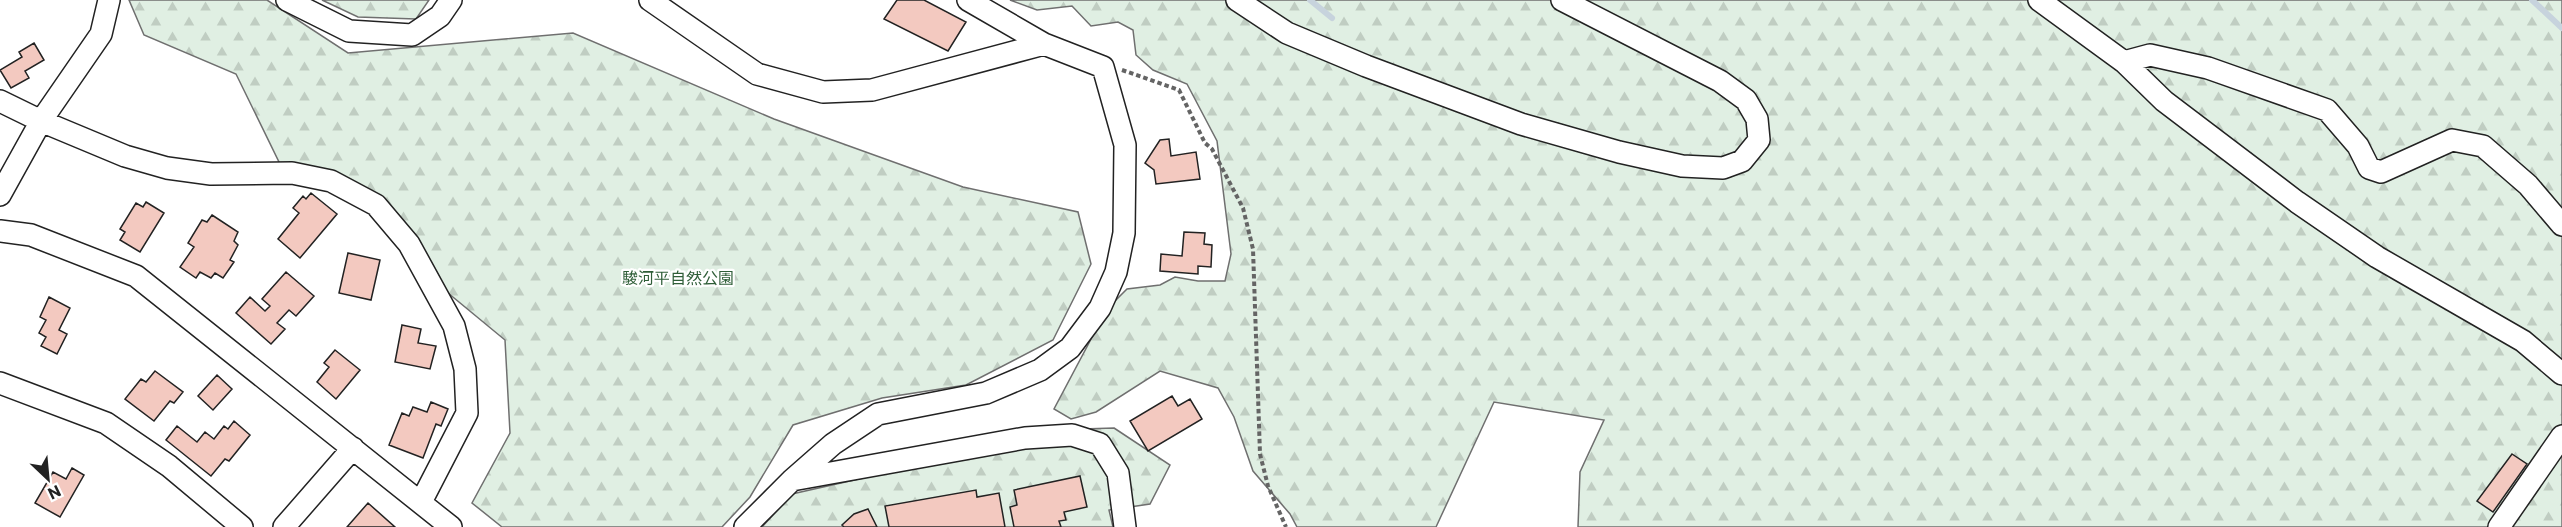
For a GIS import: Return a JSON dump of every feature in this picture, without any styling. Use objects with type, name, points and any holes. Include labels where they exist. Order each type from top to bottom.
[{"type":"street","points":[[0,195],[41,122],[101,34],[109,0]]},
{"type":"street","points":[[287,0],[349,31],[412,35],[440,16],[451,0]]},
{"type":"street","points":[[650,0],[757,74],[823,92],[872,90],[1044,44]]},
{"type":"street","points":[[745,527],[792,480],[833,444],[878,414],[986,393],[1040,370],[1070,348],[1100,308],[1116,272],[1124,233],[1125,145],[1103,67],[1044,44],[968,0]]},
{"type":"street","points":[[1237,0],[1287,33],[1366,66],[1521,124],[1619,152],[1682,166],[1723,168],[1742,161],[1759,140],[1757,119],[1746,100],[1720,81],[1562,0]]},
{"type":"street","points":[[2039,0],[2124,62],[2164,101],[2297,202],[2377,257],[2523,341],[2562,374]]},
{"type":"street","points":[[2124,62],[2150,55],[2208,68],[2327,110],[2358,146],[2368,168],[2381,172],[2452,140],[2483,146],[2528,185],[2562,225]]},
{"type":"street","points":[[0,101],[41,122],[125,156],[166,168],[211,174],[292,173],[331,181],[376,205],[409,244],[454,326],[465,369],[467,413],[421,502]]},
{"type":"street","points":[[0,231],[30,236],[136,276],[451,527]]},
{"type":"street","points":[[0,383],[106,423],[169,466],[242,527]]},
{"type":"street","points":[[792,480],[1025,438],[1072,435],[1100,444],[1118,473],[1125,527]]},
{"type":"street","points":[[2499,527],[2562,436]]},
{"type":"street","points":[[284,527],[353,448]]},
{"type":"path","points":[[1103,67],[1129,71],[1179,90],[1205,143],[1212,149],[1243,208],[1253,249],[1260,454],[1268,486],[1286,527]]},
{"type":"green space","name":"駿河平自然公園","points":[[129,0],[267,0],[348,53],[573,33],[774,119],[963,187],[1078,212],[1091,264],[1053,340],[966,385],[882,398],[793,425],[750,497],[722,527],[502,527],[472,503],[510,433],[505,340],[442,288],[410,237],[332,176],[281,166],[236,74],[144,35]]},
{"type":"green space","points":[[322,0],[429,0],[416,19],[358,17]]},
{"type":"green space","points":[[1010,0],[2562,0],[2562,527],[1578,527],[1580,472],[1604,420],[1494,402],[1436,527],[1297,527],[1290,514],[1253,471],[1234,417],[1218,388],[1160,371],[1096,412],[1071,419],[1054,409],[1107,309],[1127,289],[1160,285],[1175,277],[1198,281],[1225,281],[1231,254],[1217,141],[1187,84],[1153,70],[1136,55],[1133,30],[1118,22],[1091,26],[1072,6],[1037,10]]},
{"type":"green space","points":[[1114,428],[1170,465],[1150,504],[1109,510],[1113,527],[762,527],[792,494],[1082,429]]},
{"type":"building","points":[[897,0],[924,0],[966,22],[948,51],[884,19]]},
{"type":"building","points":[[34,43],[44,60],[25,71],[29,78],[11,88],[0,70],[22,57],[19,52]]},
{"type":"building","points":[[1169,139],[1171,156],[1196,152],[1200,179],[1156,184],[1154,170],[1145,163],[1160,140]]},
{"type":"building","points":[[311,193],[337,214],[300,258],[278,239],[299,213],[293,208],[303,196],[306,199]]},
{"type":"building","points":[[146,202],[164,213],[140,252],[120,240],[125,232],[120,229],[136,203],[143,207]]},
{"type":"building","points":[[212,215],[238,232],[234,241],[238,245],[230,260],[234,262],[223,278],[215,273],[211,278],[200,272],[196,278],[180,267],[194,247],[188,243],[202,220],[207,222]]},
{"type":"building","points":[[1184,232],[1205,233],[1204,244],[1212,245],[1211,267],[1198,266],[1198,274],[1160,271],[1161,254],[1182,256]]},
{"type":"building","points":[[348,253],[380,260],[371,300],[339,293]]},
{"type":"building","points":[[286,272],[314,296],[296,316],[289,310],[277,323],[285,329],[271,344],[236,313],[250,297],[265,311],[270,306],[262,299]]},
{"type":"building","points":[[49,297],[70,308],[59,330],[67,334],[57,354],[41,346],[46,337],[39,333],[46,320],[40,317]]},
{"type":"building","points":[[402,325],[421,329],[418,343],[436,346],[430,369],[395,362]]},
{"type":"building","points":[[335,350],[360,370],[336,399],[317,382],[329,367],[324,363]]},
{"type":"building","points":[[155,371],[183,392],[174,403],[170,401],[154,421],[125,399],[141,379],[146,382]]},
{"type":"building","points":[[217,375],[232,389],[213,410],[198,396]]},
{"type":"building","points":[[1172,396],[1178,406],[1190,399],[1202,419],[1148,451],[1130,421]]},
{"type":"building","points":[[431,402],[448,409],[441,426],[436,424],[423,458],[389,445],[402,413],[409,416],[413,407],[427,412]]},
{"type":"building","points":[[234,421],[250,435],[229,461],[225,459],[211,476],[166,440],[177,426],[197,442],[205,432],[214,439],[224,426],[228,429]]},
{"type":"building","points":[[2512,454],[2527,464],[2493,512],[2477,501]]},
{"type":"building","points":[[72,468],[84,475],[60,517],[35,503],[53,472],[66,479]]},
{"type":"building","points":[[1080,476],[1087,507],[1064,512],[1066,520],[1059,521],[1061,527],[1014,527],[1010,507],[1017,505],[1014,490]]},
{"type":"building","points":[[976,490],[977,497],[999,493],[1005,527],[889,527],[885,506]]},
{"type":"building","points":[[368,503],[395,527],[347,527]]},
{"type":"building","points":[[868,509],[877,527],[844,527],[842,525],[854,514]]},
{"type":"waterway","points":[[1310,0],[1332,18]]},
{"type":"waterway","points":[[2532,0],[2562,28]]}]
